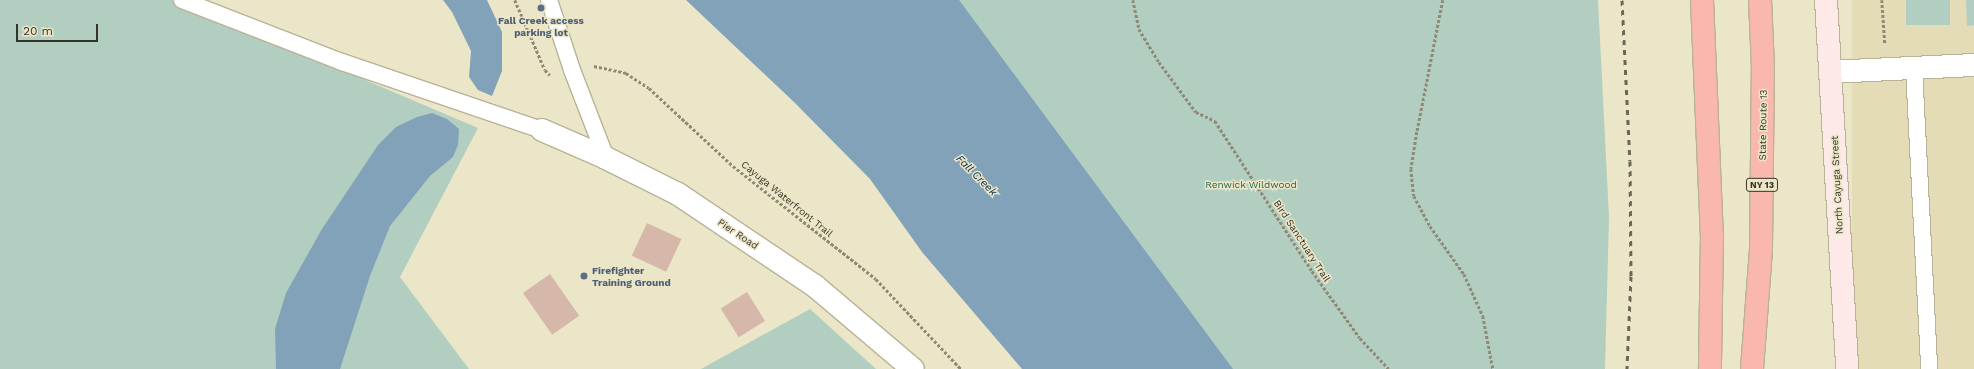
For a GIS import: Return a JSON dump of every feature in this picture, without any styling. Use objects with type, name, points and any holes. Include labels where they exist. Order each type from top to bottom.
[{"type":"highway","points":[[1702,0],[1712,235],[1710,369]]},
{"type":"highway","name":"State Route 13","points":[[1752,369],[1761,249],[1763,68],[1760,0]]},
{"type":"street","name":"North Cayuga Street","points":[[1826,0],[1847,369]]},
{"type":"street","points":[[1830,72],[1974,66]]},
{"type":"street","name":"Pier Road","points":[[542,130],[606,158],[678,194],[815,286],[913,369]]},
{"type":"lane","points":[[182,0],[342,62],[542,130]]},
{"type":"lane","points":[[549,0],[572,70],[606,158]]},
{"type":"lane","points":[[1914,68],[1929,369]]},
{"type":"path","points":[[515,0],[545,70],[555,77]]},
{"type":"path","name":"Bird Sanctuary Trail","points":[[1133,0],[1139,29],[1159,62],[1196,112],[1215,121],[1312,271],[1360,338],[1389,369]]},
{"type":"path","points":[[1444,0],[1411,169],[1414,196],[1430,226],[1464,274],[1483,316],[1493,369]]},
{"type":"path","name":"Cayuga Waterfront Trail","points":[[588,64],[626,73],[649,88],[733,166],[876,279],[961,369]]},
{"type":"shaded area","points":[[1852,0],[1974,0],[1974,369],[1852,369]]},
{"type":"green space","points":[[0,0],[177,0],[478,128],[400,277],[469,369],[0,369]]},
{"type":"green space","name":"Renwick Wildwood","points":[[803,0],[1598,0],[1609,217],[1605,369],[1127,369]]},
{"type":"green space","points":[[1906,0],[1950,0],[1950,25],[1906,25]]},
{"type":"green space","points":[[1966,0],[1974,0],[1974,25],[1967,26]]},
{"type":"green space","points":[[810,309],[876,369],[701,369]]},
{"type":"water","points":[[443,0],[487,0],[502,32],[502,71],[492,96],[478,90],[469,77],[471,51],[452,12]]},
{"type":"water","name":"Fall Creek","points":[[686,0],[959,0],[1233,369],[1022,369],[922,252],[870,179],[795,103]]},
{"type":"water","points":[[432,113],[447,119],[459,129],[458,145],[453,157],[430,176],[390,226],[370,276],[340,369],[276,369],[275,329],[286,293],[322,229],[378,145],[396,127],[417,117]]},
{"type":"building","points":[[647,223],[681,239],[666,272],[632,256]]},
{"type":"building","points":[[550,274],[579,316],[552,335],[523,293]]},
{"type":"building","points":[[747,292],[765,321],[739,337],[721,308]]},
{"type":"railway","points":[[1622,0],[1630,161],[1631,276],[1627,369]]},
{"type":"place","name":"Fall Creek access parking lot","points":[[541,8]]},
{"type":"place","name":"Firefighter Training Ground","points":[[584,276]]}]
